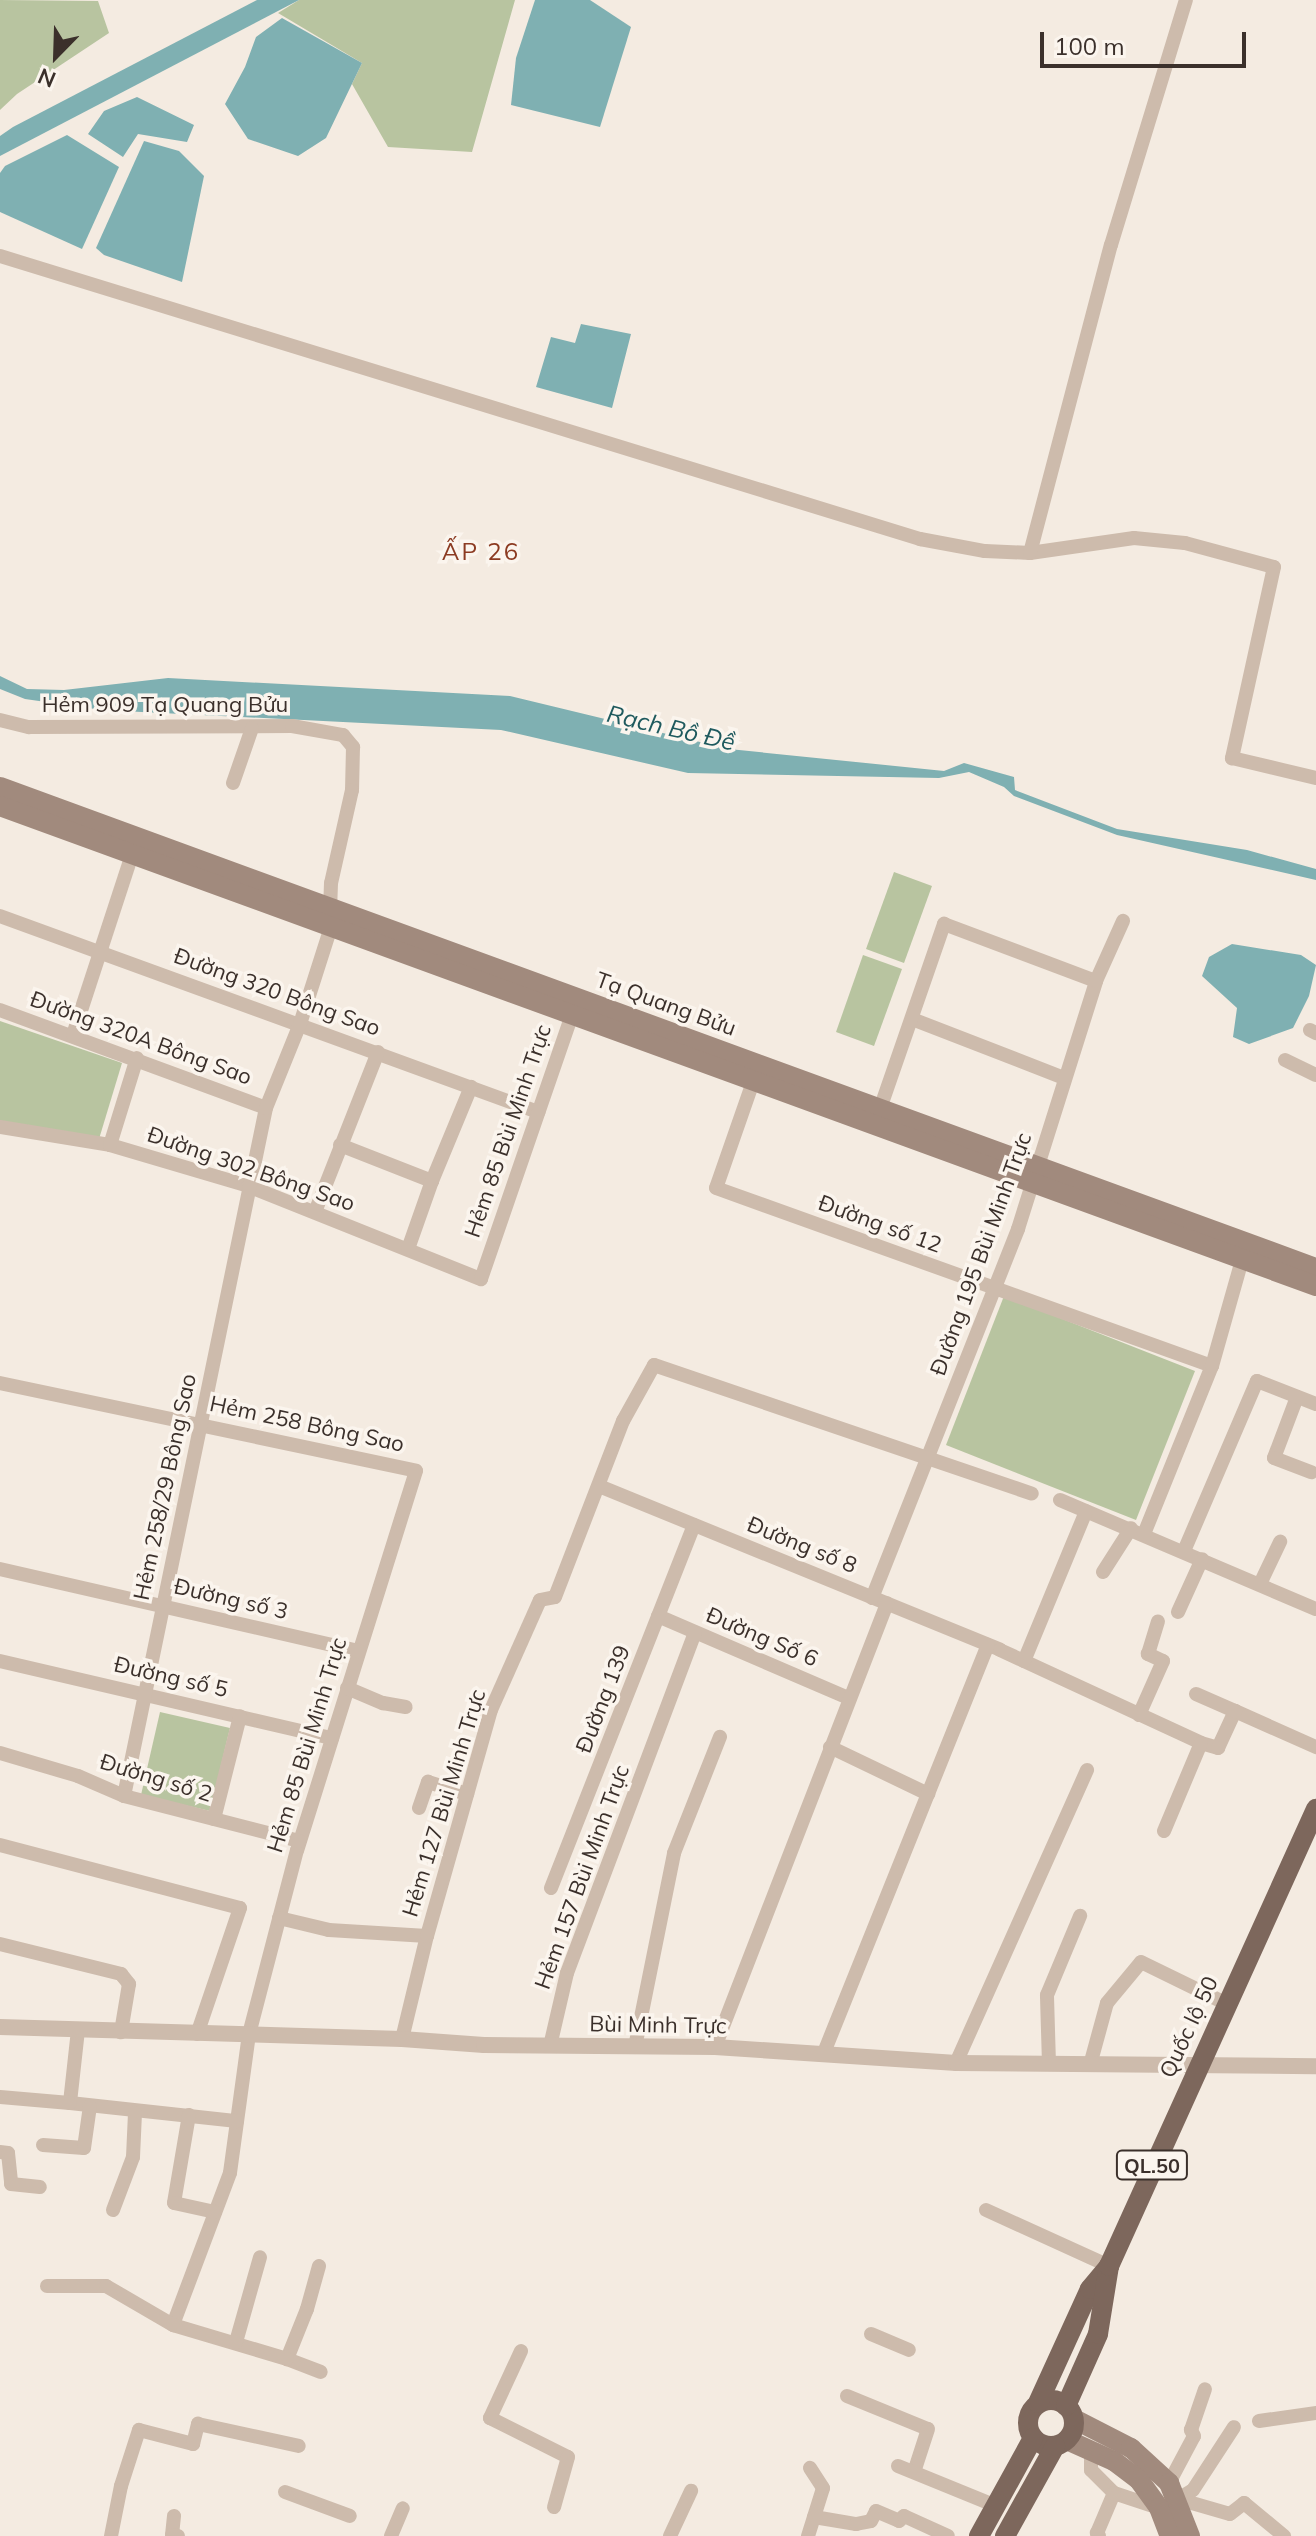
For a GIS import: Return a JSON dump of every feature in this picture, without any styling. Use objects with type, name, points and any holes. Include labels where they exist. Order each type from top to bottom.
[{"type":"main road","name":"Tạ Quang Bửu","points":[[0,787],[331,918],[576,1006],[881,1106],[1036,1175],[1242,1260],[1316,1286]]},
{"type":"main road","name":"Tạ Quang Bửu","points":[[0,806],[132,855],[331,918]]},
{"type":"main road","name":"Tạ Quang Bửu","points":[[576,1006],[754,1079],[1316,1268]]},
{"type":"main road","name":"Quốc lộ 50","points":[[979,2536],[996,2506],[1070,2412],[1098,2334],[1109,2266],[1197,2065],[1316,1809]]},
{"type":"main road","name":"Quốc lộ 50","points":[[1038,2403],[1090,2289],[1109,2266]]},
{"type":"main road","points":[[1038,2403],[1053,2400],[1131,2448],[1169,2497],[1190,2536]]},
{"type":"main road","name":"QL.50","points":[[1038,2403],[1027,2420],[1048,2442]]},
{"type":"main road","name":"Quốc lộ 50","points":[[1005,2536],[1048,2442]]},
{"type":"main road","points":[[1048,2442],[1091,2451],[1169,2497]]},
{"type":"main road","points":[[1169,2497],[1170,2536]]},
{"type":"street","points":[[1030,553],[1111,245],[1186,0]]},
{"type":"street","points":[[0,256],[920,539],[985,551],[1030,553],[1134,538],[1185,543],[1274,567],[1232,758],[1316,778]]},
{"type":"street","name":"Hẻm 909 Tạ Quang Bửu","points":[[0,720],[29,727],[219,723],[252,728],[292,726],[343,735],[353,747],[352,790],[331,883],[331,918],[300,1024]]},
{"type":"street","points":[[233,783],[252,728]]},
{"type":"street","points":[[73,1035],[132,855]]},
{"type":"street","name":"Đường 320 Bông Sao","points":[[0,916],[538,1112]]},
{"type":"street","name":"Đường 195 Bùi Minh Trực","points":[[872,1598],[995,1289],[1036,1175],[1096,981],[1123,921]]},
{"type":"street","points":[[881,1106],[944,924],[1096,981]]},
{"type":"street","name":"Hẻm 85 Bùi Minh Trực","points":[[481,1279],[576,1006]]},
{"type":"street","name":"Đường 320A Bông Sao","points":[[0,1010],[266,1108]]},
{"type":"street","points":[[912,1019],[1064,1078]]},
{"type":"street","name":"Hẻm 258/29 Bông Sao","points":[[124,1796],[248,1186],[266,1108],[300,1024]]},
{"type":"street","points":[[315,1212],[378,1052]]},
{"type":"street","points":[[110,1145],[137,1058]]},
{"type":"street","points":[[1285,1060],[1316,1075]]},
{"type":"street","name":"Đường số 12","points":[[754,1079],[716,1188],[1212,1366]]},
{"type":"street","points":[[408,1249],[471,1087]]},
{"type":"street","name":"Đường 302 Bông Sao","points":[[0,1127],[110,1145],[248,1186],[481,1279]]},
{"type":"street","points":[[340,1145],[432,1181]]},
{"type":"street","points":[[1103,1572],[1138,1531],[1212,1366],[1242,1260]]},
{"type":"street","points":[[599,1486],[623,1421],[654,1365],[1032,1494]]},
{"type":"street","points":[[1184,1551],[1257,1381],[1316,1404]]},
{"type":"street","name":"Hẻm 258 Bông Sao","points":[[0,1383],[416,1471]]},
{"type":"street","points":[[1297,1397],[1274,1458],[1311,1472]]},
{"type":"street","name":"Hẻm 85 Bùi Minh Trực","points":[[173,2325],[230,2173],[249,2034],[299,1841],[416,1471]]},
{"type":"street","name":"Đường số 8","points":[[599,1486],[988,1645],[1201,1743]]},
{"type":"street","name":"Hẻm 127 Bùi Minh Trực","points":[[402,2039],[427,1936],[491,1710],[540,1600],[555,1597],[599,1486]]},
{"type":"street","points":[[1060,1500],[1316,1609]]},
{"type":"street","points":[[1024,1661],[1086,1511]]},
{"type":"street","name":"Đường 139","points":[[551,1888],[694,1525]]},
{"type":"street","points":[[1260,1584],[1280,1542]]},
{"type":"street","points":[[1178,1612],[1202,1559]]},
{"type":"street","name":"Đường số 3","points":[[0,1569],[359,1651]]},
{"type":"street","points":[[715,2047],[887,1603]]},
{"type":"street","name":"Đường Số 6","points":[[658,1616],[848,1698]]},
{"type":"street","points":[[1139,1715],[1163,1661],[1148,1654],[1158,1622]]},
{"type":"street","name":"Hẻm 157 Bùi Minh Trực","points":[[550,2046],[567,1973],[695,1633]]},
{"type":"street","points":[[823,2055],[988,1645]]},
{"type":"street","name":"Đường số 5","points":[[0,1661],[332,1738]]},
{"type":"street","points":[[347,1688],[383,1703],[406,1707]]},
{"type":"street","points":[[1196,1694],[1316,1747]]},
{"type":"street","points":[[1164,1831],[1201,1743],[1218,1748],[1235,1711]]},
{"type":"street","points":[[214,1819],[240,1716]]},
{"type":"street","points":[[635,2047],[674,1853],[720,1737]]},
{"type":"street","points":[[830,1747],[928,1794]]},
{"type":"street","name":"Đường số 2","points":[[0,1753],[78,1776],[124,1796],[299,1841]]},
{"type":"street","points":[[956,2063],[1087,1770]]},
{"type":"street","points":[[419,1808],[428,1782],[467,1794]]},
{"type":"street","points":[[0,1845],[240,1908],[197,2034]]},
{"type":"street","points":[[1049,2064],[1047,1995],[1080,1916]]},
{"type":"street","points":[[279,1918],[329,1930],[427,1936]]},
{"type":"street","points":[[0,1944],[121,1974],[129,1984],[121,2032]]},
{"type":"street","points":[[1090,2065],[1107,2003],[1141,1962],[1227,2004]]},
{"type":"street","name":"Bùi Minh Trực","points":[[0,2027],[550,2046],[715,2047],[956,2063],[1316,2066]]},
{"type":"street","points":[[70,2103],[78,2030]]},
{"type":"street","points":[[0,2097],[237,2121]]},
{"type":"street","points":[[43,2145],[84,2148],[90,2106]]},
{"type":"street","points":[[113,2210],[133,2157],[135,2113]]},
{"type":"street","points":[[189,2115],[174,2203],[215,2212]]},
{"type":"street","points":[[0,2152],[8,2153],[11,2184],[40,2187]]},
{"type":"street","points":[[986,2210],[1109,2266]]},
{"type":"street","points":[[236,2342],[260,2257]]},
{"type":"street","points":[[287,2359],[319,2266]]},
{"type":"street","points":[[47,2286],[106,2286],[173,2325],[236,2342],[321,2372]]},
{"type":"street","points":[[871,2334],[909,2350]]},
{"type":"street","points":[[521,2351],[490,2418],[568,2457],[554,2507]]},
{"type":"street","points":[[1169,2497],[1194,2436],[1191,2430],[1205,2389]]},
{"type":"street","points":[[847,2396],[928,2429],[914,2472]]},
{"type":"street","points":[[1259,2421],[1316,2413]]},
{"type":"street","points":[[111,2536],[121,2486],[139,2430],[193,2444],[198,2424],[299,2446]]},
{"type":"street","points":[[1169,2497],[1193,2490],[1234,2427]]},
{"type":"street","points":[[1091,2451],[1091,2470],[1114,2493],[1169,2497],[1230,2514],[1244,2503],[1284,2536]]},
{"type":"street","points":[[898,2466],[996,2506]]},
{"type":"street","points":[[808,2536],[823,2488],[810,2468]]},
{"type":"street","points":[[657,2536],[659,2533],[667,2536],[691,2491]]},
{"type":"street","points":[[285,2492],[350,2516]]},
{"type":"street","points":[[1099,2536],[1097,2533],[1114,2493]]},
{"type":"street","points":[[391,2536],[403,2508]]},
{"type":"street","points":[[814,2517],[855,2530],[871,2521],[876,2511],[899,2521],[904,2516],[948,2536]]},
{"type":"street","points":[[174,2516],[172,2535],[178,2536]]},
{"type":"green space","points":[[0,0],[98,1],[109,33],[17,94],[0,110]]},
{"type":"green space","points":[[299,0],[515,0],[472,152],[388,147],[352,84],[362,63],[278,13]]},
{"type":"green space","points":[[894,872],[932,886],[904,963],[866,949]]},
{"type":"green space","points":[[863,955],[902,969],[874,1046],[836,1032]]},
{"type":"green space","points":[[0,1021],[122,1063],[99,1139],[0,1121]]},
{"type":"green space","points":[[1004,1296],[1195,1371],[1136,1520],[946,1445]]},
{"type":"green space","points":[[160,1712],[230,1728],[210,1811],[141,1795]]},
{"type":"water","points":[[257,0],[299,0],[0,156],[0,136],[13,127]]},
{"type":"water","points":[[535,0],[590,0],[631,27],[600,127],[511,105],[516,58]]},
{"type":"water","points":[[282,18],[362,63],[326,138],[298,156],[248,139],[225,104],[245,67],[256,37]]},
{"type":"water","points":[[137,97],[194,125],[187,142],[138,134],[123,157],[88,134],[104,111]]},
{"type":"water","points":[[67,135],[119,167],[82,249],[0,212],[0,173],[5,166]]},
{"type":"water","points":[[144,141],[179,151],[204,176],[182,282],[104,255],[96,248]]},
{"type":"water","points":[[581,324],[631,334],[612,408],[536,387],[551,337],[575,343]]},
{"type":"water","points":[[0,676],[27,689],[64,690],[168,678],[510,696],[729,749],[944,771],[964,763],[1014,777],[1015,790],[1117,829],[1247,850],[1316,869],[1316,880],[1117,835],[1014,796],[1004,787],[969,772],[939,778],[688,773],[501,730],[102,710],[25,699],[0,689]]},
{"type":"water","points":[[1232,944],[1301,955],[1316,965],[1309,996],[1293,1028],[1249,1044],[1233,1037],[1237,1008],[1202,976],[1209,957]]},
{"type":"district","name":"ẤP 26","points":[[481,552]]},
{"type":"water label","name":"Rạch Bồ Đề","points":[[671,728]]}]
